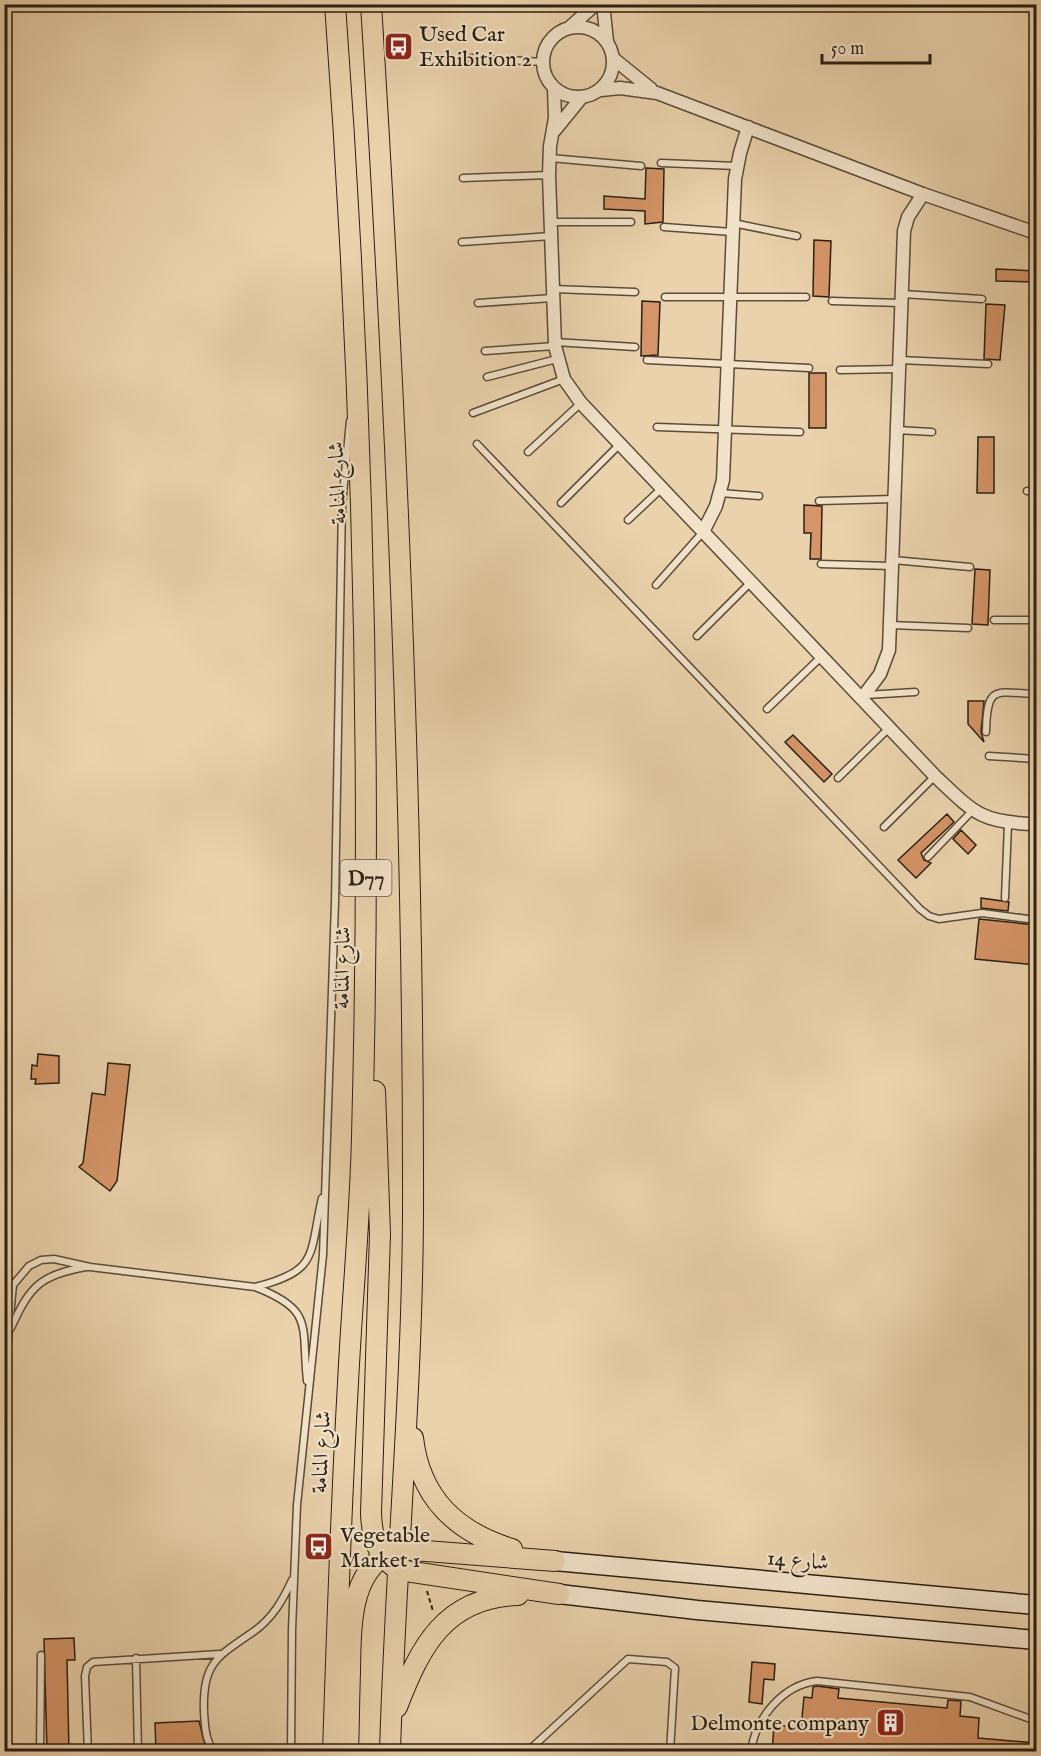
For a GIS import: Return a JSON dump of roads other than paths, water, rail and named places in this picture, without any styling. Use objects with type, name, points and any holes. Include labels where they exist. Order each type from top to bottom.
[{"type":"main road","name":"شارع المنامة","points":[[333,1752],[338,1575],[362,1142],[367,763],[357,391],[335,4]]},
{"type":"main road","name":"D77","points":[[371,4],[391,331],[406,768],[412,1078],[410,1361],[391,1553],[399,1570],[390,1752]]},
{"type":"main road","points":[[365,1002],[375,1090],[380,1186],[371,1513],[373,1536],[391,1553],[555,1561]]},
{"type":"main road","points":[[410,1361],[414,1449],[422,1476],[436,1500],[454,1520],[477,1536],[555,1561]]},
{"type":"main road","points":[[348,1752],[353,1612],[362,1582],[391,1553]]},
{"type":"main road","name":"شارع 14","points":[[555,1561],[1036,1605]]},
{"type":"main road","points":[[399,1570],[559,1594],[697,1610],[1036,1640]]},
{"type":"main road","points":[[391,1724],[424,1645],[455,1615],[495,1598],[559,1594]]},
{"type":"street","points":[[596,4],[550,41],[543,62],[545,76],[554,88],[566,96],[581,98],[601,90],[620,88],[657,93],[923,194],[1036,233]]},
{"type":"street","points":[[601,90],[613,71],[614,59],[608,42],[603,4]]},
{"type":"street","points":[[569,28],[591,29],[608,42]]},
{"type":"street","points":[[614,59],[657,93]]},
{"type":"street","points":[[554,88],[553,133],[549,158],[551,236],[555,344],[564,379],[581,403],[822,656],[864,697],[889,728],[972,811],[989,819],[1013,824],[1036,824]]},
{"type":"street","points":[[553,133],[581,98]]},
{"type":"street","points":[[703,532],[720,493],[737,166],[748,127]]},
{"type":"street","points":[[864,697],[880,674],[889,650],[904,231],[911,211],[923,194]]},
{"type":"street","points":[[1013,824],[1036,816]]},
{"type":"lane","points":[[471,58],[543,62]]},
{"type":"lane","points":[[549,158],[641,166]]},
{"type":"lane","points":[[661,163],[737,166]]},
{"type":"lane","points":[[463,178],[549,175]]},
{"type":"lane","points":[[551,222],[631,222]]},
{"type":"lane","points":[[664,227],[733,227],[797,236]]},
{"type":"lane","points":[[462,242],[551,236]]},
{"type":"lane","points":[[478,303],[553,293],[635,292]]},
{"type":"lane","points":[[665,297],[806,297]]},
{"type":"lane","points":[[831,301],[902,298],[982,299]]},
{"type":"lane","points":[[485,351],[555,344],[635,347]]},
{"type":"lane","points":[[487,378],[557,359]]},
{"type":"lane","points":[[647,360],[809,368]]},
{"type":"lane","points":[[840,370],[899,364],[988,364]]},
{"type":"lane","points":[[473,413],[564,379]]},
{"type":"lane","points":[[291,1752],[297,1505],[323,1255],[335,902],[342,504],[349,428],[357,391]]},
{"type":"lane","points":[[528,452],[581,403]]},
{"type":"lane","points":[[657,427],[800,432]]},
{"type":"lane","points":[[897,430],[932,432]]},
{"type":"lane","points":[[477,444],[924,913],[939,919],[982,913],[1036,921]]},
{"type":"lane","points":[[561,502],[620,444]]},
{"type":"lane","points":[[628,520],[662,488]]},
{"type":"lane","points":[[1027,491],[1036,492]]},
{"type":"lane","points":[[720,493],[759,496]]},
{"type":"lane","points":[[819,501],[895,499]]},
{"type":"lane","points":[[656,585],[703,532]]},
{"type":"lane","points":[[821,564],[892,563],[970,567]]},
{"type":"lane","points":[[696,636],[751,582]]},
{"type":"lane","points":[[994,620],[1036,620]]},
{"type":"lane","points":[[890,625],[968,628]]},
{"type":"lane","points":[[767,709],[822,656]]},
{"type":"lane","points":[[864,697],[915,692]]},
{"type":"lane","points":[[986,732],[987,707],[992,696],[998,693],[1036,694]]},
{"type":"lane","points":[[838,778],[889,728]]},
{"type":"lane","points":[[989,756],[1036,759]]},
{"type":"lane","points":[[884,827],[935,776]]},
{"type":"lane","points":[[928,857],[972,811]]},
{"type":"lane","points":[[1005,898],[1013,824]]},
{"type":"lane","points":[[255,1287],[283,1281],[304,1265],[315,1242],[325,1187]]},
{"type":"lane","points":[[4,1378],[11,1329],[10,1297],[13,1285],[29,1266],[54,1259],[90,1267],[255,1287],[278,1296],[298,1312],[305,1336],[308,1391]]},
{"type":"lane","points":[[11,1329],[24,1300],[42,1280],[54,1274],[90,1267]]},
{"type":"lane","points":[[214,1752],[205,1731],[203,1692],[211,1665],[220,1654],[254,1631],[272,1615],[285,1596],[294,1574]]},
{"type":"lane","points":[[88,1752],[85,1676],[87,1667],[93,1662],[220,1654]]},
{"type":"lane","points":[[40,1752],[41,1655]]},
{"type":"lane","points":[[136,1658],[138,1752]]},
{"type":"lane","points":[[527,1752],[628,1659],[667,1662],[675,1668],[670,1752]]},
{"type":"lane","points":[[751,1752],[756,1728],[768,1711],[795,1687],[817,1681],[970,1697],[1036,1721]]},
{"type":"lane","points":[[537,1752],[538,1742]]},
{"type":"place","name":"Used Car Exhibition 2","points":[[398,46]]},
{"type":"place","name":"Vegetable Market 1","points":[[319,1547]]},
{"type":"place","name":"Delmonte company","points":[[890,1722]]}]
